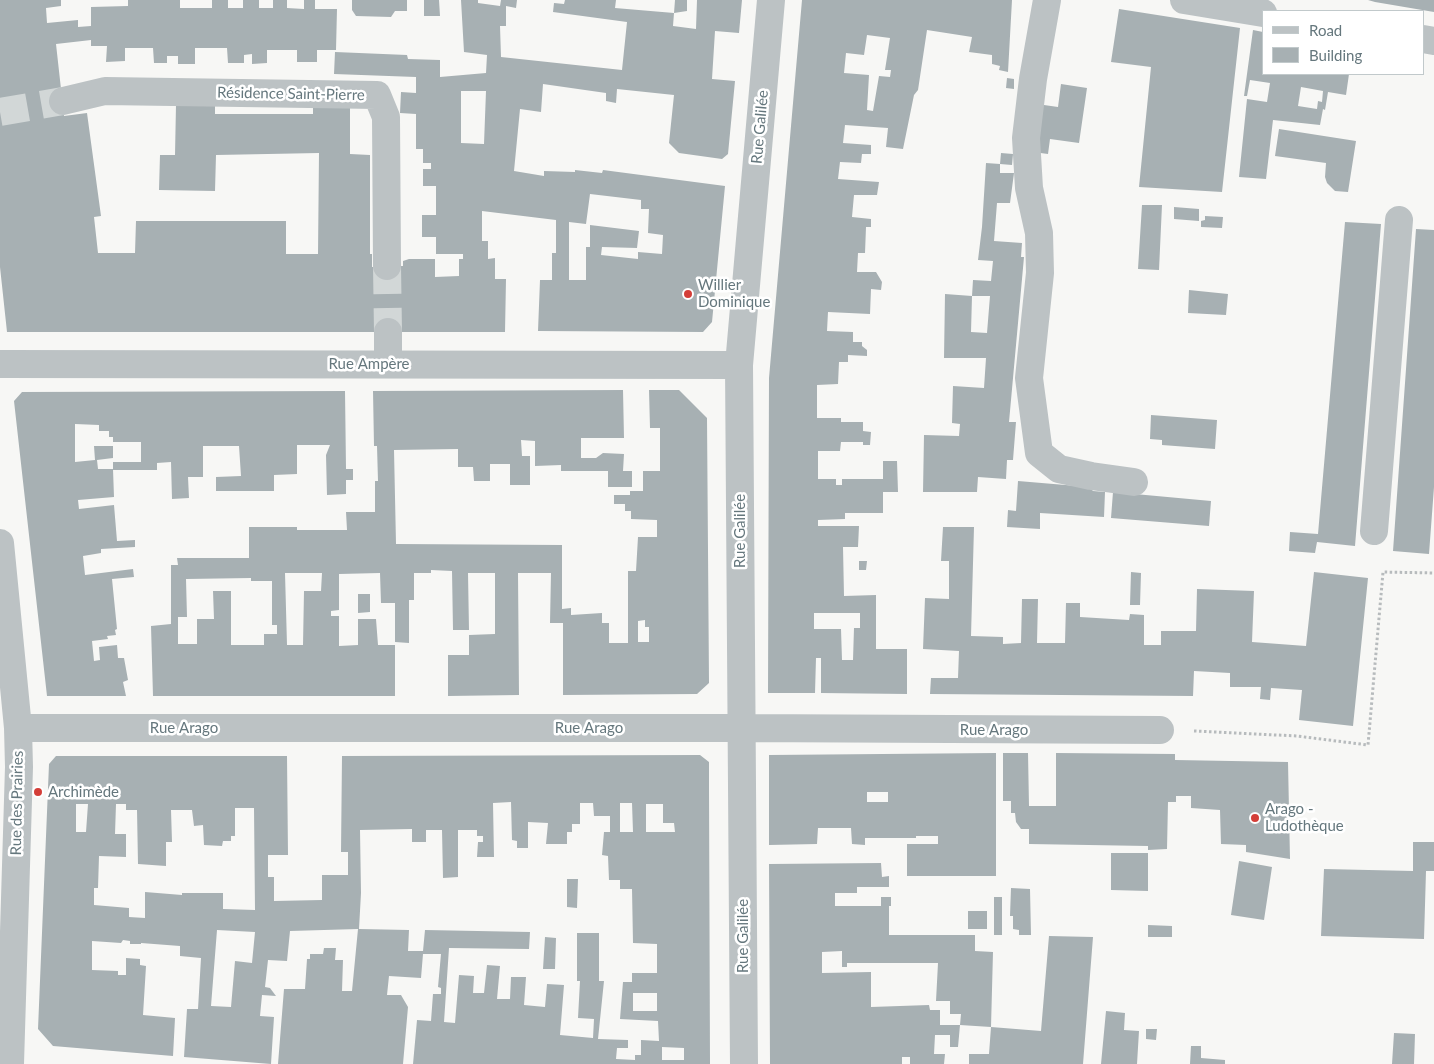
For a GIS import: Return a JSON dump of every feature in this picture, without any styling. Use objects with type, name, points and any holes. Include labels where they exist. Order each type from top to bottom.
[{"type":"street","name":"Rue Galilée","points":[[744,1064],[738,365],[771,0]]},
{"type":"street","points":[[1047,0],[1033,80],[1026,138],[1029,188],[1039,233],[1040,273],[1030,378],[1039,453],[1059,470],[1134,482]]},
{"type":"street","points":[[1184,0],[1262,13]]},
{"type":"street","name":"Résidence Saint-Pierre","points":[[63,101],[105,92],[377,95],[386,117],[387,266]]},
{"type":"street","points":[[1374,531],[1400,220]]},
{"type":"street","points":[[388,332],[388,364]]},
{"type":"street","name":"Rue Ampère","points":[[0,364],[738,365]]},
{"type":"street","name":"Rue des Prairies","points":[[0,543],[18,728],[19,767],[10,1064]]},
{"type":"street","name":"Rue Arago","points":[[18,728],[1160,730]]},
{"type":"path","points":[[1160,730],[1297,736],[1368,745],[1383,572],[1434,573]]},
{"type":"building","points":[[0,0],[61,0],[61,6],[46,8],[47,23],[78,20],[78,27],[91,26],[91,7],[128,6],[128,0],[180,0],[180,8],[212,8],[212,0],[228,0],[228,8],[243,8],[243,0],[259,0],[259,8],[273,8],[273,0],[287,0],[287,8],[304,9],[304,0],[315,0],[315,9],[337,9],[336,50],[317,50],[317,62],[297,62],[297,50],[267,50],[267,63],[252,64],[252,54],[244,55],[244,63],[228,63],[227,48],[195,48],[195,64],[178,64],[178,56],[167,56],[167,63],[154,63],[153,48],[125,48],[125,61],[106,62],[107,46],[91,46],[91,40],[56,44],[64,116],[87,113],[101,216],[94,217],[98,253],[135,253],[136,221],[286,221],[286,254],[318,254],[319,153],[216,155],[215,191],[159,190],[160,155],[175,155],[176,105],[215,105],[215,114],[313,114],[313,103],[350,103],[350,154],[370,155],[370,254],[372,254],[372,267],[403,266],[403,261],[409,259],[435,259],[435,277],[459,276],[459,259],[463,259],[463,254],[436,254],[436,237],[422,237],[422,215],[436,215],[436,186],[423,186],[423,169],[431,169],[431,163],[423,163],[423,149],[416,149],[416,114],[400,113],[401,92],[416,93],[416,77],[334,74],[335,52],[407,55],[408,59],[440,60],[440,77],[486,73],[487,55],[464,52],[461,0],[478,0],[478,3],[500,6],[501,0],[517,0],[516,8],[506,6],[506,26],[500,26],[501,57],[622,70],[627,22],[553,12],[554,3],[564,4],[565,0],[616,0],[615,8],[674,13],[673,26],[696,29],[697,0],[742,0],[739,33],[715,31],[712,79],[735,81],[728,154],[722,159],[679,153],[669,143],[674,95],[617,89],[616,103],[606,101],[606,93],[543,84],[541,112],[520,109],[514,171],[544,176],[544,171],[575,172],[575,170],[602,173],[603,170],[725,186],[712,322],[703,332],[538,331],[540,280],[552,280],[552,253],[556,253],[556,220],[482,211],[482,241],[488,241],[488,259],[495,258],[495,279],[506,279],[505,332],[7,332],[0,267]],"holes":[[[461,91],[486,91],[484,144],[461,143]],[[590,194],[641,200],[641,209],[649,209],[648,233],[663,235],[662,254],[638,252],[638,259],[601,255],[602,247],[637,248],[639,231],[590,225],[590,247],[586,247],[586,280],[569,280],[569,222],[586,224]]]},
{"type":"building","points":[[352,0],[407,0],[407,11],[395,11],[391,17],[356,16],[352,10]]},
{"type":"building","points":[[424,0],[439,0],[440,16],[424,16]]},
{"type":"building","points":[[675,0],[687,0],[687,11],[674,13]]},
{"type":"building","points":[[802,0],[1012,0],[1008,72],[999,70],[1000,66],[992,64],[992,55],[969,52],[972,37],[927,30],[918,90],[914,95],[903,149],[886,147],[888,128],[845,125],[843,143],[871,145],[871,154],[862,154],[861,163],[840,162],[838,179],[879,182],[877,195],[854,195],[852,217],[871,219],[871,227],[866,227],[865,253],[858,253],[857,272],[876,272],[882,282],[881,290],[871,289],[870,314],[828,312],[827,331],[853,332],[853,342],[862,342],[862,346],[867,350],[867,356],[848,355],[848,362],[839,362],[838,384],[817,385],[817,418],[841,418],[841,422],[863,422],[863,431],[871,432],[870,445],[863,445],[863,442],[841,442],[840,451],[818,451],[818,479],[836,479],[836,485],[842,485],[842,479],[883,479],[883,461],[897,461],[898,492],[883,492],[883,513],[845,513],[845,519],[818,520],[818,526],[859,526],[858,547],[843,547],[844,596],[876,595],[876,649],[907,649],[907,694],[821,693],[821,658],[816,658],[815,693],[768,693],[769,378]],"holes":[[[867,35],[890,38],[885,70],[891,70],[890,77],[879,76],[873,111],[867,110],[869,75],[844,73],[846,53],[864,55]],[[814,613],[860,613],[860,628],[854,628],[853,660],[842,660],[841,629],[814,629]]]},
{"type":"building","points":[[1368,0],[1434,0],[1434,12],[1424,10]]},
{"type":"building","points":[[1119,9],[1240,28],[1222,192],[1139,187],[1151,67],[1111,62]]},
{"type":"building","points":[[1253,30],[1262,32],[1262,75],[1349,75],[1346,95],[1328,92],[1320,125],[1273,120],[1266,179],[1239,177],[1247,99],[1267,102],[1270,83],[1250,80],[1247,96],[1244,96]],"holes":[[[1301,87],[1323,91],[1322,102],[1318,101],[1317,109],[1298,106]]]},
{"type":"building","points":[[1007,78],[1014,79],[1014,89],[1006,88]]},
{"type":"building","points":[[1061,84],[1087,88],[1079,143],[1050,139],[1048,154],[1033,152],[1037,104],[1058,107]]},
{"type":"building","points":[[1279,129],[1356,141],[1348,192],[1335,191],[1327,183],[1325,177],[1326,163],[1275,156]]},
{"type":"building","points":[[1001,153],[1013,154],[1012,165],[1000,164]]},
{"type":"building","points":[[986,163],[1000,164],[1000,173],[1014,173],[1010,203],[997,203],[994,241],[1022,243],[1021,257],[1024,257],[1009,422],[1016,422],[1013,460],[1007,460],[1006,479],[978,477],[977,492],[923,492],[924,435],[959,436],[960,424],[952,423],[953,386],[984,388],[986,358],[944,358],[945,294],[972,296],[973,280],[991,281],[993,261],[978,260]],"holes":[[[972,296],[990,296],[987,333],[971,332]]]},
{"type":"building","points":[[1142,205],[1162,205],[1159,270],[1138,269]]},
{"type":"building","points":[[1174,207],[1199,209],[1199,221],[1174,219]]},
{"type":"building","points":[[1205,216],[1223,217],[1222,228],[1201,227],[1201,221],[1205,220]]},
{"type":"building","points":[[1345,222],[1381,224],[1355,546],[1317,542],[1315,553],[1289,551],[1290,532],[1318,534]]},
{"type":"building","points":[[1416,229],[1434,230],[1434,487],[1429,554],[1393,551]]},
{"type":"building","points":[[1189,290],[1228,294],[1226,315],[1188,313]]},
{"type":"building","points":[[623,390],[624,438],[581,438],[581,458],[596,458],[603,453],[624,454],[623,471],[632,471],[632,487],[608,487],[608,471],[561,471],[561,465],[535,466],[535,441],[521,440],[522,456],[530,456],[530,485],[510,485],[510,464],[490,464],[490,481],[474,481],[473,467],[458,467],[458,449],[394,450],[396,544],[562,545],[562,609],[571,608],[571,615],[602,613],[602,623],[609,623],[609,643],[628,643],[628,571],[636,571],[638,537],[657,537],[657,520],[631,519],[631,511],[625,511],[625,504],[614,504],[614,495],[630,495],[630,491],[643,491],[643,471],[660,471],[660,428],[650,428],[649,390],[679,390],[707,418],[709,683],[697,694],[563,695],[563,623],[550,623],[551,573],[518,573],[519,695],[448,696],[448,655],[469,655],[469,635],[495,634],[495,573],[468,573],[469,630],[453,630],[452,571],[431,570],[431,573],[414,573],[414,600],[409,600],[409,643],[395,642],[395,603],[381,603],[380,573],[339,574],[339,610],[331,611],[331,616],[339,616],[339,646],[358,645],[358,619],[376,619],[378,645],[395,645],[395,696],[153,696],[151,626],[171,624],[171,565],[178,565],[177,558],[249,558],[249,527],[297,527],[297,530],[347,530],[346,512],[375,512],[375,481],[378,481],[377,446],[374,446],[373,391]],"holes":[[[285,573],[322,573],[321,591],[304,591],[303,645],[287,645]],[[251,578],[251,581],[272,581],[272,625],[277,625],[277,634],[264,634],[264,645],[231,645],[231,591],[213,591],[214,619],[197,619],[197,644],[178,644],[178,617],[187,617],[186,579]],[[645,620],[645,627],[649,627],[649,642],[638,642],[638,621]]]},
{"type":"building","points":[[345,391],[346,469],[353,469],[353,480],[346,480],[346,494],[327,495],[326,455],[330,445],[297,445],[297,474],[274,475],[274,491],[216,491],[216,477],[241,476],[239,446],[203,446],[203,477],[188,477],[189,498],[172,499],[171,462],[157,463],[157,470],[113,470],[114,497],[78,500],[79,509],[114,505],[117,541],[135,540],[135,547],[101,549],[101,553],[83,556],[85,575],[133,569],[134,577],[112,579],[116,635],[107,636],[108,639],[92,641],[94,661],[100,660],[99,647],[117,645],[118,658],[124,658],[128,680],[123,682],[126,696],[47,696],[14,401],[22,392]],"holes":[[[75,424],[99,425],[99,431],[109,431],[109,437],[113,437],[113,442],[141,442],[141,462],[113,462],[113,469],[98,469],[97,460],[113,458],[113,446],[94,446],[95,460],[75,462]]]},
{"type":"building","points":[[1151,415],[1217,420],[1215,449],[1162,445],[1162,440],[1150,439]]},
{"type":"building","points":[[1018,481],[1089,487],[1093,491],[1105,492],[1104,517],[1040,513],[1040,529],[1007,527],[1008,510],[1016,511]]},
{"type":"building","points":[[1113,492],[1211,501],[1209,526],[1111,518]]},
{"type":"building","points":[[943,527],[974,527],[971,636],[1003,637],[1003,644],[1021,643],[1022,599],[1038,599],[1037,643],[1065,643],[1066,603],[1080,603],[1080,617],[1129,620],[1130,614],[1144,615],[1144,645],[1161,645],[1161,631],[1196,631],[1197,589],[1254,591],[1252,642],[1306,646],[1314,572],[1368,578],[1353,726],[1299,720],[1302,690],[1271,688],[1270,700],[1260,699],[1261,687],[1230,687],[1230,673],[1194,671],[1193,696],[930,694],[931,678],[958,678],[959,651],[923,649],[925,598],[949,599],[949,561],[941,561]]},
{"type":"building","points":[[859,561],[867,561],[866,570],[859,570]]},
{"type":"building","points":[[1131,572],[1141,573],[1140,605],[1130,605]]},
{"type":"building","points":[[358,594],[370,594],[370,612],[358,613]]},
{"type":"building","points":[[996,753],[996,876],[907,876],[907,844],[938,844],[938,836],[865,838],[865,845],[852,844],[851,828],[818,828],[817,844],[769,845],[769,755]],"holes":[[[867,792],[888,792],[888,802],[867,802]]]},
{"type":"building","points":[[1003,753],[1028,753],[1029,806],[1056,806],[1056,753],[1175,754],[1175,760],[1288,762],[1290,859],[1246,852],[1246,845],[1221,844],[1220,810],[1191,808],[1191,796],[1176,796],[1176,802],[1168,802],[1167,849],[1148,850],[1148,846],[1029,844],[1029,829],[1021,829],[1016,822],[1015,813],[1011,813],[1011,801],[1003,801]]},
{"type":"building","points":[[700,755],[709,762],[710,1064],[413,1064],[417,1020],[431,1021],[433,994],[441,994],[441,988],[438,987],[441,954],[423,954],[421,978],[389,976],[387,995],[401,995],[408,1007],[403,1064],[278,1064],[284,989],[305,989],[307,959],[310,959],[310,954],[323,954],[324,948],[336,948],[335,960],[343,960],[342,991],[352,991],[358,929],[290,931],[287,961],[268,960],[265,987],[270,988],[276,996],[262,995],[260,1016],[274,1017],[271,1064],[184,1057],[187,1009],[198,1009],[201,958],[180,956],[180,946],[130,944],[130,941],[123,940],[121,943],[92,941],[92,970],[118,971],[118,975],[126,975],[126,958],[140,959],[140,965],[146,966],[143,1015],[175,1018],[173,1056],[53,1046],[38,1029],[49,764],[56,756],[287,756],[288,855],[268,855],[268,877],[274,877],[274,901],[322,900],[322,875],[348,875],[348,852],[341,852],[342,756]],"holes":[[[511,802],[512,840],[517,841],[517,848],[528,848],[528,822],[548,823],[546,844],[567,844],[567,832],[572,832],[572,824],[580,824],[580,803],[593,803],[594,816],[610,816],[610,832],[604,832],[602,855],[608,856],[609,880],[620,880],[620,889],[632,889],[633,943],[657,944],[657,973],[632,973],[632,982],[623,982],[620,1019],[658,1021],[659,1041],[641,1040],[641,1055],[635,1055],[635,1060],[616,1059],[617,1048],[628,1048],[628,1040],[598,1039],[604,981],[599,981],[599,933],[577,933],[577,981],[580,981],[578,1018],[594,1019],[593,1038],[560,1035],[564,985],[547,984],[545,1007],[524,1005],[526,977],[511,977],[510,999],[497,999],[500,966],[487,965],[484,993],[473,993],[474,976],[459,975],[455,1023],[444,1022],[449,948],[529,949],[530,932],[425,930],[423,951],[408,951],[409,930],[359,929],[361,893],[360,830],[412,829],[412,842],[426,842],[426,830],[442,830],[443,878],[458,877],[458,830],[477,830],[477,836],[483,836],[483,842],[478,842],[477,857],[494,857],[493,803]],[[620,803],[632,803],[633,832],[620,832]],[[76,804],[88,804],[86,832],[76,832]],[[116,804],[126,804],[126,810],[137,810],[138,864],[166,866],[166,842],[172,842],[171,810],[192,810],[194,826],[203,825],[204,845],[222,846],[223,841],[231,841],[231,836],[235,836],[235,808],[254,808],[255,910],[223,909],[223,893],[182,893],[182,895],[145,892],[145,918],[129,917],[129,908],[94,905],[94,888],[98,888],[99,856],[126,857],[126,834],[115,834]],[[646,804],[663,804],[663,823],[674,823],[675,832],[646,832]],[[217,930],[255,932],[252,963],[235,961],[231,1007],[211,1006]],[[633,993],[657,993],[657,1011],[633,1011]],[[662,1047],[684,1048],[684,1060],[662,1060]]]},
{"type":"building","points":[[1413,842],[1434,842],[1434,871],[1426,871],[1424,939],[1321,936],[1324,869],[1413,871]]},
{"type":"building","points":[[1111,853],[1148,853],[1148,891],[1111,890]]},
{"type":"building","points":[[1239,861],[1272,867],[1264,920],[1231,915]]},
{"type":"building","points":[[881,863],[882,877],[889,876],[889,887],[857,887],[857,893],[835,893],[835,906],[881,906],[881,897],[891,897],[891,906],[889,906],[889,935],[975,935],[975,951],[993,952],[991,1027],[960,1025],[958,1047],[950,1047],[950,1035],[935,1035],[934,1054],[945,1054],[944,1064],[910,1064],[910,1057],[902,1057],[902,1064],[770,1064],[769,864]],"holes":[[[842,951],[842,967],[847,967],[847,963],[938,963],[936,1001],[950,1001],[950,1014],[961,1014],[960,1025],[940,1025],[940,1010],[930,1010],[929,1005],[871,1007],[871,972],[822,973],[822,952]]]},
{"type":"building","points":[[567,879],[578,879],[577,908],[567,907]]},
{"type":"building","points":[[1011,888],[1030,889],[1031,935],[1019,935],[1019,930],[1013,929],[1013,916],[1010,916]]},
{"type":"building","points":[[994,897],[1002,897],[1002,935],[994,935]]},
{"type":"building","points":[[968,911],[987,911],[987,929],[968,929]]},
{"type":"building","points":[[1148,925],[1172,926],[1172,937],[1148,937]]},
{"type":"building","points":[[1049,936],[1093,937],[1083,1064],[969,1064],[969,1054],[989,1054],[991,1027],[1041,1031]]},
{"type":"building","points":[[545,937],[556,938],[555,969],[543,969]]},
{"type":"building","points":[[1106,1011],[1125,1013],[1124,1030],[1139,1031],[1137,1064],[1101,1064]]},
{"type":"building","points":[[1146,1029],[1157,1029],[1156,1040],[1146,1039]]},
{"type":"building","points":[[1394,1033],[1415,1034],[1414,1064],[1392,1064]]},
{"type":"building","points":[[1191,1046],[1201,1046],[1201,1058],[1225,1060],[1225,1064],[1190,1064]]},
{"type":"tunnel","points":[[0,112],[63,101]]},
{"type":"tunnel","points":[[387,266],[388,332]]},
{"type":"place","name":"Willier Dominique","points":[[688,294]]},
{"type":"place","name":"Archimède","points":[[38,792]]},
{"type":"place","name":"Arago - Ludothèque","points":[[1255,818]]}]
